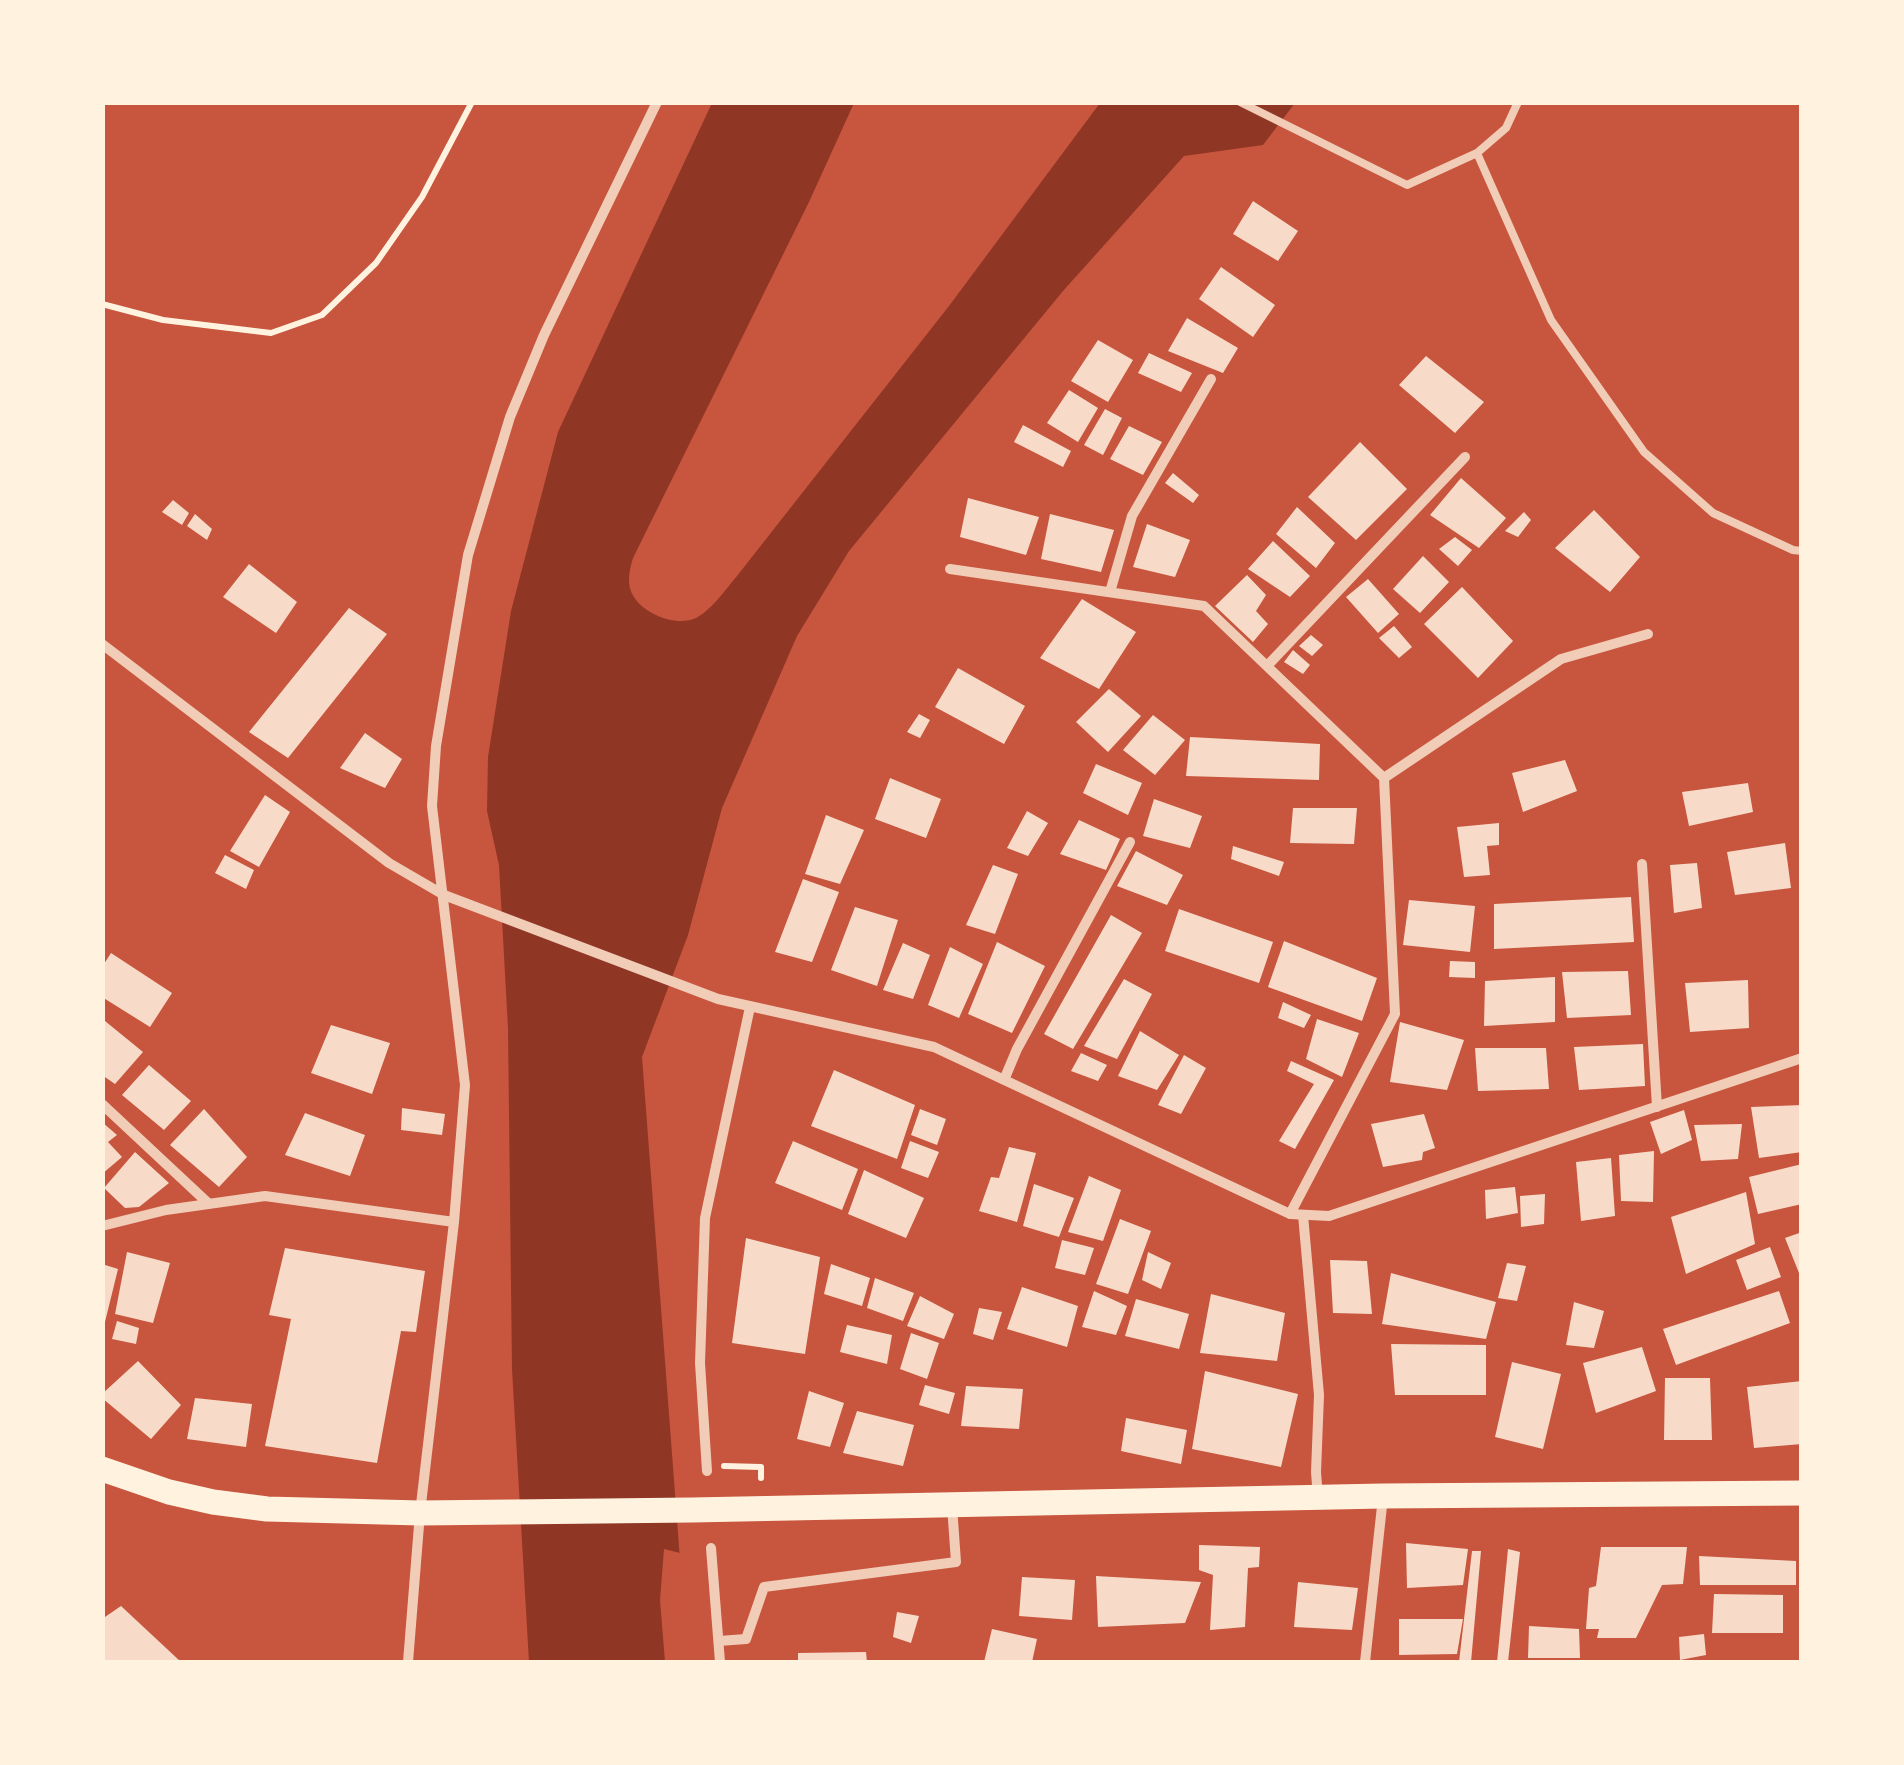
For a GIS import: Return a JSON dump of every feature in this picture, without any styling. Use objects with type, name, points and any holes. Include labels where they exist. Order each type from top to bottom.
[{"type":"main road","points":[[102,1469],[169,1492],[267,1509],[420,1513],[1383,1496],[1802,1493]]},
{"type":"street","points":[[408,1662],[466,1085],[432,806],[436,746],[468,555],[510,417],[544,335],[657,102]]},
{"type":"street","points":[[1110,592],[1132,516],[1211,378]]},
{"type":"street","points":[[1267,666],[1465,457]]},
{"type":"street","points":[[950,569],[1204,606],[1384,778],[1395,1014],[1290,1214]]},
{"type":"street","points":[[1384,778],[1561,659],[1648,634]]},
{"type":"street","points":[[102,644],[389,863],[444,896],[718,1000],[934,1047],[1290,1214],[1329,1216],[1802,1058]]},
{"type":"street","points":[[1004,1080],[1017,1049],[1130,842]]},
{"type":"street","points":[[1642,864],[1657,1106]]},
{"type":"street","points":[[707,1471],[700,1363],[705,1218],[750,1008]]},
{"type":"street","points":[[102,1104],[209,1204]]},
{"type":"street","points":[[102,1226],[166,1210],[265,1196],[454,1222]]},
{"type":"street","points":[[1303,1215],[1319,1395],[1318,1498]]},
{"type":"street","points":[[1365,1662],[1383,1496]]},
{"type":"street","points":[[719,1641],[746,1639],[764,1587],[956,1562],[952,1505]]},
{"type":"street","points":[[711,1548],[720,1662]]},
{"type":"lane","points":[[1240,102],[1407,184],[1476,153],[1506,128],[1518,102]]},
{"type":"lane","points":[[1476,153],[1551,320],[1644,452],[1713,513],[1802,551]]},
{"type":"path","points":[[102,304],[164,320],[271,333],[322,314],[376,263],[422,197],[472,102]]},
{"type":"path","points":[[722,1466],[761,1467],[761,1478]]},
{"type":"shaded area","points":[[712,103],[854,103],[633,558],[629,583],[634,597],[654,614],[682,621],[704,613],[737,576],[949,306],[1100,103],[1295,103],[1263,145],[1184,156],[1063,291],[849,551],[797,636],[722,808],[688,935],[642,1057],[682,1586],[684,1662],[529,1662],[512,1369],[508,1028],[499,865],[487,811],[488,757],[511,611],[558,432]]},
{"type":"pier","points":[[664,1549],[684,1554],[689,1662],[665,1662],[660,1600]]},
{"type":"building","points":[[1253,201],[1298,231],[1278,261],[1233,234]]},
{"type":"building","points":[[1221,267],[1275,305],[1253,337],[1199,299]]},
{"type":"building","points":[[1187,318],[1238,348],[1223,373],[1168,351]]},
{"type":"building","points":[[1098,340],[1133,360],[1108,402],[1071,381]]},
{"type":"building","points":[[1149,353],[1192,373],[1181,392],[1138,373]]},
{"type":"building","points":[[1426,356],[1484,402],[1455,433],[1399,385]]},
{"type":"building","points":[[1069,390],[1098,408],[1078,442],[1047,423]]},
{"type":"building","points":[[1105,409],[1122,418],[1103,455],[1084,445]]},
{"type":"building","points":[[1023,425],[1071,451],[1063,467],[1014,442]]},
{"type":"building","points":[[1129,426],[1162,442],[1143,475],[1110,459]]},
{"type":"building","points":[[1360,442],[1407,489],[1356,540],[1308,497]]},
{"type":"building","points":[[1173,473],[1199,495],[1193,503],[1165,483]]},
{"type":"building","points":[[1461,478],[1506,518],[1479,548],[1430,515]]},
{"type":"building","points":[[968,498],[1039,517],[1026,555],[960,537]]},
{"type":"building","points":[[173,500],[189,513],[182,525],[162,512]]},
{"type":"building","points":[[1297,507],[1335,543],[1316,568],[1276,534]]},
{"type":"building","points":[[1594,510],[1640,557],[1610,592],[1555,548]]},
{"type":"building","points":[[1524,512],[1531,520],[1518,537],[1505,531]]},
{"type":"building","points":[[195,514],[212,529],[207,540],[187,526]]},
{"type":"building","points":[[1050,514],[1114,530],[1101,572],[1041,559]]},
{"type":"building","points":[[1147,524],[1190,540],[1175,577],[1133,567]]},
{"type":"building","points":[[1455,537],[1472,550],[1458,566],[1439,549]]},
{"type":"building","points":[[1273,541],[1310,576],[1290,597],[1248,569]]},
{"type":"building","points":[[1423,556],[1449,582],[1420,613],[1393,589]]},
{"type":"building","points":[[249,564],[297,602],[276,633],[223,597]]},
{"type":"building","points":[[1247,575],[1266,595],[1256,611],[1268,624],[1253,642],[1215,606]]},
{"type":"building","points":[[1368,579],[1399,614],[1378,633],[1346,597]]},
{"type":"building","points":[[1462,587],[1513,641],[1478,678],[1424,624]]},
{"type":"building","points":[[1082,599],[1136,632],[1099,689],[1040,658]]},
{"type":"building","points":[[349,608],[387,634],[288,758],[249,732]]},
{"type":"building","points":[[1394,626],[1412,647],[1399,658],[1379,638]]},
{"type":"building","points":[[1311,635],[1323,645],[1312,656],[1299,646]]},
{"type":"building","points":[[1293,650],[1310,665],[1303,674],[1284,662]]},
{"type":"building","points":[[958,668],[1025,706],[1004,744],[935,707]]},
{"type":"building","points":[[1109,689],[1141,716],[1108,752],[1076,722]]},
{"type":"building","points":[[919,714],[930,720],[920,738],[907,732]]},
{"type":"building","points":[[1153,715],[1185,740],[1155,775],[1123,750]]},
{"type":"building","points":[[365,733],[402,759],[385,788],[340,768]]},
{"type":"building","points":[[1190,737],[1320,744],[1319,780],[1186,776]]},
{"type":"building","points":[[1565,760],[1577,791],[1523,812],[1512,773]]},
{"type":"building","points":[[1096,764],[1142,783],[1128,815],[1083,793]]},
{"type":"building","points":[[890,778],[941,799],[926,838],[875,819]]},
{"type":"building","points":[[1748,783],[1753,812],[1689,826],[1682,792]]},
{"type":"building","points":[[265,795],[290,812],[259,867],[230,851]]},
{"type":"building","points":[[1154,799],[1202,816],[1190,848],[1143,836]]},
{"type":"building","points":[[1293,808],[1357,808],[1354,844],[1290,843]]},
{"type":"building","points":[[1027,811],[1048,823],[1028,856],[1007,848]]},
{"type":"building","points":[[826,815],[864,830],[840,884],[805,874]]},
{"type":"building","points":[[1079,820],[1120,839],[1106,870],[1060,854]]},
{"type":"building","points":[[1499,823],[1499,845],[1487,846],[1490,875],[1464,877],[1457,827]]},
{"type":"building","points":[[1785,843],[1791,888],[1735,895],[1727,852]]},
{"type":"building","points":[[1233,846],[1284,862],[1279,876],[1231,859]]},
{"type":"building","points":[[1136,851],[1183,875],[1167,905],[1117,886]]},
{"type":"building","points":[[225,855],[254,870],[246,889],[215,873]]},
{"type":"building","points":[[1697,863],[1702,908],[1674,913],[1670,865]]},
{"type":"building","points":[[993,865],[1018,874],[995,934],[966,925]]},
{"type":"building","points":[[803,879],[839,892],[812,962],[775,952]]},
{"type":"building","points":[[1631,897],[1634,942],[1494,949],[1494,904]]},
{"type":"building","points":[[1409,900],[1475,906],[1470,952],[1403,945]]},
{"type":"building","points":[[855,907],[898,920],[877,986],[831,970]]},
{"type":"building","points":[[1179,909],[1273,942],[1259,983],[1165,951]]},
{"type":"building","points":[[1111,915],[1142,933],[1073,1049],[1044,1034]]},
{"type":"building","points":[[1284,941],[1377,978],[1362,1021],[1268,987]]},
{"type":"building","points":[[997,942],[1045,966],[1012,1033],[968,1014]]},
{"type":"building","points":[[903,943],[930,955],[913,999],[883,990]]},
{"type":"building","points":[[950,947],[983,964],[959,1018],[928,1005]]},
{"type":"building","points":[[111,953],[172,993],[150,1027],[102,997],[102,967]]},
{"type":"building","points":[[1450,961],[1475,962],[1475,978],[1449,977]]},
{"type":"building","points":[[1628,971],[1631,1015],[1567,1018],[1562,972]]},
{"type":"building","points":[[1555,977],[1555,1022],[1484,1026],[1485,981]]},
{"type":"building","points":[[1124,979],[1152,994],[1117,1059],[1084,1046]]},
{"type":"building","points":[[1748,980],[1749,1028],[1690,1032],[1685,983]]},
{"type":"building","points":[[1283,1002],[1311,1015],[1304,1028],[1278,1018]]},
{"type":"building","points":[[1317,1019],[1359,1033],[1342,1077],[1306,1059]]},
{"type":"building","points":[[105,1021],[143,1052],[115,1084],[102,1075]]},
{"type":"building","points":[[1400,1022],[1464,1040],[1447,1090],[1390,1082]]},
{"type":"building","points":[[331,1025],[390,1043],[372,1094],[311,1073]]},
{"type":"building","points":[[1140,1031],[1179,1055],[1157,1090],[1118,1076]]},
{"type":"building","points":[[1643,1044],[1645,1086],[1579,1090],[1574,1047]]},
{"type":"building","points":[[1475,1048],[1546,1048],[1549,1089],[1478,1091]]},
{"type":"building","points":[[1081,1053],[1107,1065],[1098,1081],[1071,1071]]},
{"type":"building","points":[[1184,1055],[1206,1068],[1181,1114],[1158,1105]]},
{"type":"building","points":[[1291,1061],[1334,1080],[1295,1149],[1279,1141],[1314,1084],[1287,1071]]},
{"type":"building","points":[[149,1065],[191,1101],[164,1130],[122,1095]]},
{"type":"building","points":[[834,1070],[915,1105],[897,1159],[811,1126]]},
{"type":"building","points":[[1802,1105],[1802,1152],[1759,1158],[1751,1107]]},
{"type":"building","points":[[402,1108],[445,1114],[442,1135],[401,1130]]},
{"type":"building","points":[[204,1109],[247,1157],[219,1187],[170,1145]]},
{"type":"building","points":[[920,1109],[946,1119],[937,1145],[911,1135]]},
{"type":"building","points":[[1684,1110],[1692,1140],[1661,1154],[1650,1122]]},
{"type":"building","points":[[305,1113],[365,1135],[350,1176],[285,1155]]},
{"type":"building","points":[[1424,1114],[1435,1148],[1423,1152],[1422,1160],[1383,1167],[1371,1124]]},
{"type":"building","points":[[102,1122],[117,1135],[108,1142],[122,1157],[102,1174]]},
{"type":"building","points":[[1742,1124],[1738,1159],[1701,1161],[1694,1125]]},
{"type":"building","points":[[793,1141],[858,1169],[842,1210],[775,1183]]},
{"type":"building","points":[[910,1141],[939,1152],[928,1178],[901,1168]]},
{"type":"building","points":[[1009,1147],[1036,1153],[1017,1222],[979,1211],[991,1177],[999,1178]]},
{"type":"building","points":[[1654,1151],[1653,1202],[1621,1201],[1619,1155]]},
{"type":"building","points":[[135,1152],[169,1183],[139,1207],[125,1208],[104,1188]]},
{"type":"building","points":[[1611,1158],[1615,1216],[1581,1221],[1576,1162]]},
{"type":"building","points":[[1802,1164],[1802,1204],[1758,1214],[1749,1177]]},
{"type":"building","points":[[864,1170],[924,1198],[906,1238],[848,1214]]},
{"type":"building","points":[[1089,1176],[1121,1190],[1103,1241],[1068,1232]]},
{"type":"building","points":[[1034,1184],[1074,1198],[1059,1237],[1023,1226]]},
{"type":"building","points":[[1515,1187],[1518,1213],[1486,1219],[1485,1190]]},
{"type":"building","points":[[1746,1192],[1755,1244],[1686,1274],[1671,1217]]},
{"type":"building","points":[[1545,1194],[1544,1224],[1521,1227],[1520,1196]]},
{"type":"building","points":[[1120,1219],[1151,1231],[1128,1294],[1096,1284]]},
{"type":"building","points":[[1802,1232],[1802,1278],[1801,1278],[1785,1238]]},
{"type":"building","points":[[746,1238],[820,1257],[805,1354],[732,1343]]},
{"type":"building","points":[[1062,1240],[1094,1248],[1085,1275],[1055,1268]]},
{"type":"building","points":[[1770,1247],[1781,1277],[1747,1290],[1736,1260]]},
{"type":"building","points":[[285,1248],[425,1271],[416,1332],[401,1331],[377,1463],[265,1446],[291,1319],[269,1315]]},
{"type":"building","points":[[127,1252],[170,1263],[153,1323],[115,1314]]},
{"type":"building","points":[[1148,1252],[1171,1263],[1161,1289],[1142,1280]]},
{"type":"building","points":[[1330,1260],[1367,1261],[1372,1314],[1333,1313]]},
{"type":"building","points":[[1507,1263],[1526,1266],[1517,1301],[1498,1298]]},
{"type":"building","points":[[102,1264],[118,1269],[104,1326],[102,1326]]},
{"type":"building","points":[[831,1264],[870,1278],[862,1306],[824,1294]]},
{"type":"building","points":[[1391,1273],[1496,1302],[1486,1339],[1382,1324]]},
{"type":"building","points":[[875,1278],[914,1293],[903,1321],[867,1308]]},
{"type":"building","points":[[1022,1287],[1078,1306],[1067,1347],[1007,1329]]},
{"type":"building","points":[[1094,1291],[1127,1306],[1116,1335],[1082,1327]]},
{"type":"building","points":[[1779,1291],[1790,1323],[1676,1365],[1663,1329]]},
{"type":"building","points":[[1211,1294],[1285,1313],[1277,1361],[1200,1353]]},
{"type":"building","points":[[920,1296],[954,1314],[944,1339],[907,1326]]},
{"type":"building","points":[[1136,1299],[1189,1314],[1179,1349],[1125,1336]]},
{"type":"building","points":[[1574,1302],[1604,1311],[1594,1348],[1566,1345]]},
{"type":"building","points":[[979,1308],[1002,1312],[993,1340],[973,1334]]},
{"type":"building","points":[[117,1321],[139,1328],[136,1344],[112,1339]]},
{"type":"building","points":[[847,1325],[892,1335],[887,1364],[840,1352]]},
{"type":"building","points":[[911,1333],[939,1343],[927,1379],[900,1369]]},
{"type":"building","points":[[1391,1344],[1486,1345],[1486,1395],[1395,1395]]},
{"type":"building","points":[[1642,1347],[1656,1391],[1596,1413],[1583,1363]]},
{"type":"building","points":[[138,1361],[181,1405],[151,1439],[102,1398]]},
{"type":"building","points":[[1512,1362],[1561,1374],[1543,1449],[1495,1437]]},
{"type":"building","points":[[1205,1371],[1298,1394],[1281,1467],[1192,1449]]},
{"type":"building","points":[[1665,1378],[1710,1378],[1712,1440],[1664,1440]]},
{"type":"building","points":[[1802,1381],[1802,1444],[1754,1448],[1747,1387]]},
{"type":"building","points":[[925,1385],[955,1393],[949,1414],[919,1405]]},
{"type":"building","points":[[966,1386],[1023,1389],[1019,1429],[961,1426]]},
{"type":"building","points":[[809,1391],[844,1403],[830,1447],[797,1439]]},
{"type":"building","points":[[195,1398],[252,1404],[246,1447],[187,1439]]},
{"type":"building","points":[[857,1411],[914,1425],[903,1466],[843,1453]]},
{"type":"building","points":[[1126,1418],[1187,1430],[1181,1464],[1121,1451]]},
{"type":"building","points":[[1406,1543],[1468,1549],[1463,1585],[1407,1588]]},
{"type":"building","points":[[1199,1545],[1260,1547],[1259,1567],[1248,1568],[1245,1627],[1210,1630],[1213,1575],[1199,1570]]},
{"type":"building","points":[[1601,1547],[1687,1547],[1683,1584],[1662,1585],[1636,1638],[1597,1638],[1599,1629],[1586,1629],[1589,1588],[1596,1586]]},
{"type":"building","points":[[1508,1549],[1520,1552],[1508,1662],[1497,1662]]},
{"type":"building","points":[[1472,1551],[1481,1551],[1471,1662],[1459,1662]]},
{"type":"building","points":[[1699,1556],[1796,1561],[1796,1585],[1700,1585]]},
{"type":"building","points":[[1096,1576],[1201,1582],[1185,1623],[1098,1627]]},
{"type":"building","points":[[1022,1577],[1075,1580],[1072,1620],[1019,1616]]},
{"type":"building","points":[[1298,1582],[1358,1588],[1352,1630],[1294,1627]]},
{"type":"building","points":[[1714,1594],[1783,1595],[1783,1633],[1712,1633]]},
{"type":"building","points":[[121,1606],[181,1662],[102,1662],[102,1619]]},
{"type":"building","points":[[897,1612],[919,1616],[911,1643],[893,1637]]},
{"type":"building","points":[[1399,1619],[1463,1619],[1457,1654],[1399,1655]]},
{"type":"building","points":[[1529,1626],[1579,1629],[1580,1658],[1528,1658]]},
{"type":"building","points":[[992,1629],[1037,1639],[1032,1662],[984,1662]]},
{"type":"building","points":[[1704,1634],[1706,1655],[1680,1660],[1679,1637]]},
{"type":"building","points":[[866,1652],[867,1662],[798,1662],[798,1653]]}]
